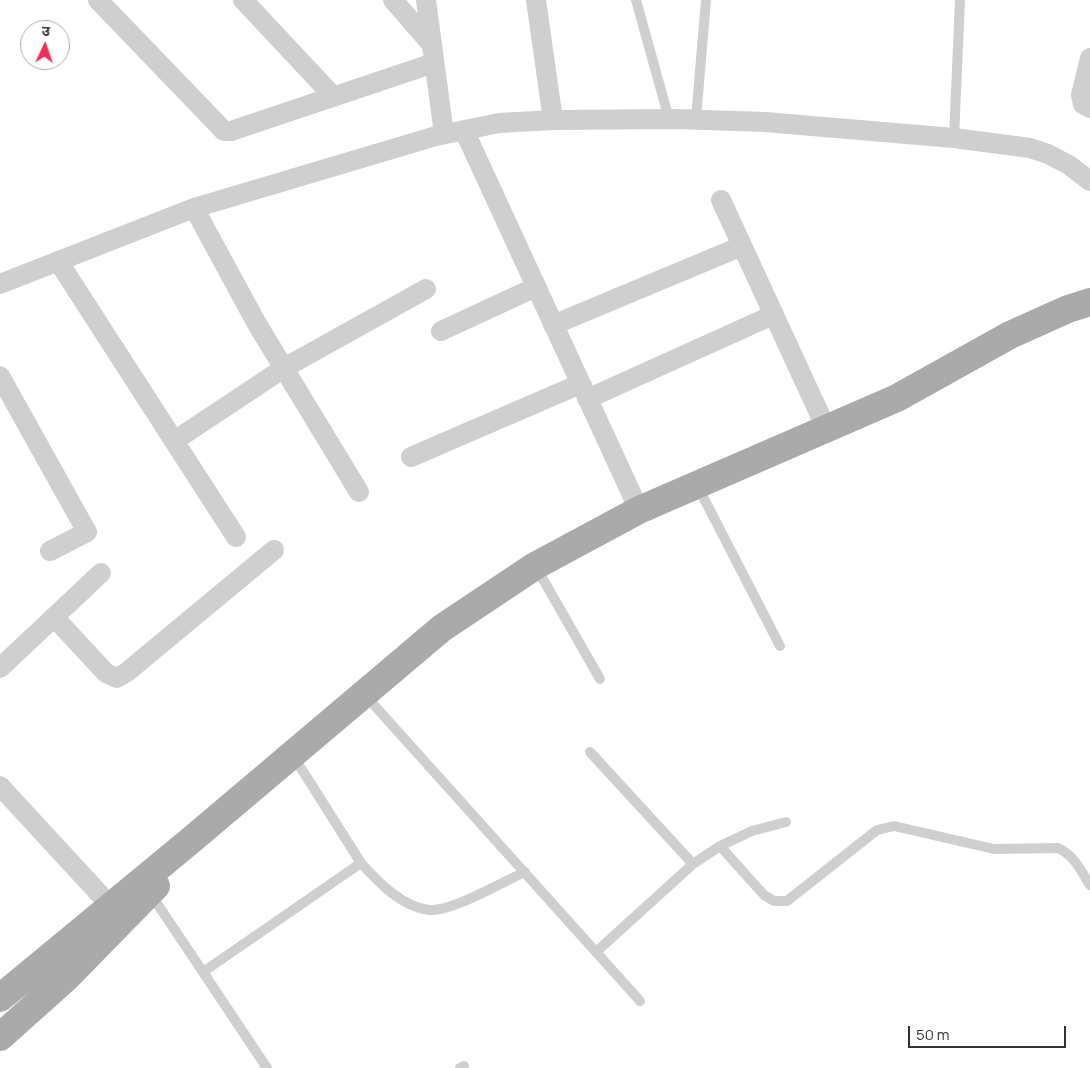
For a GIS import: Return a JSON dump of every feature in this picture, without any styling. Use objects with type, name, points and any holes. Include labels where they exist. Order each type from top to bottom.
[{"type":"main road","points":[[0,998],[117,913],[146,887],[190,841],[442,628],[535,566],[639,510],[897,398],[1010,336],[1068,309],[1090,302]]},
{"type":"main road","points":[[0,1037],[67,977],[117,913]]},
{"type":"street","points":[[98,0],[224,131],[232,131],[334,96],[433,54]]},
{"type":"street","points":[[243,0],[334,96]]},
{"type":"street","points":[[393,0],[433,54]]},
{"type":"street","points":[[426,0],[444,134]]},
{"type":"street","points":[[536,0],[553,120]]},
{"type":"street","points":[[1090,58],[1081,95],[1084,104],[1090,108]]},
{"type":"street","points":[[0,284],[194,208],[444,134],[498,123],[553,120],[696,119],[766,122],[954,138],[1030,148],[1048,154],[1069,165],[1090,181]]},
{"type":"street","points":[[464,130],[639,510]]},
{"type":"street","points":[[722,200],[826,428]]},
{"type":"street","points":[[194,208],[284,368],[359,492]]},
{"type":"street","points":[[553,325],[742,246]]},
{"type":"street","points":[[58,261],[236,536]]},
{"type":"street","points":[[441,331],[536,287]]},
{"type":"street","points":[[174,441],[284,368],[426,289]]},
{"type":"street","points":[[411,457],[584,392],[773,315]]},
{"type":"street","points":[[0,376],[86,532],[50,550]]},
{"type":"street","points":[[54,617],[106,672],[117,678],[127,672],[274,550]]},
{"type":"street","points":[[3,658],[54,617],[101,574]]},
{"type":"street","points":[[0,786],[117,913]]},
{"type":"lane","points":[[636,0],[669,119]]},
{"type":"lane","points":[[696,119],[706,0]]},
{"type":"lane","points":[[954,138],[960,0]]},
{"type":"lane","points":[[697,485],[780,646]]},
{"type":"lane","points":[[535,566],[600,678]]},
{"type":"lane","points":[[363,694],[640,1001]]},
{"type":"lane","points":[[590,752],[693,864]]},
{"type":"lane","points":[[292,754],[361,863],[374,878],[391,892],[417,907],[430,910],[448,907],[525,872]]},
{"type":"lane","points":[[596,952],[693,864],[720,846],[752,831],[786,822]]},
{"type":"lane","points":[[720,846],[764,894],[774,901],[787,901],[877,830],[894,826],[994,849],[1058,848],[1068,852],[1075,860],[1090,886]]},
{"type":"lane","points":[[203,972],[361,863]]},
{"type":"lane","points":[[146,887],[267,1068]]}]
